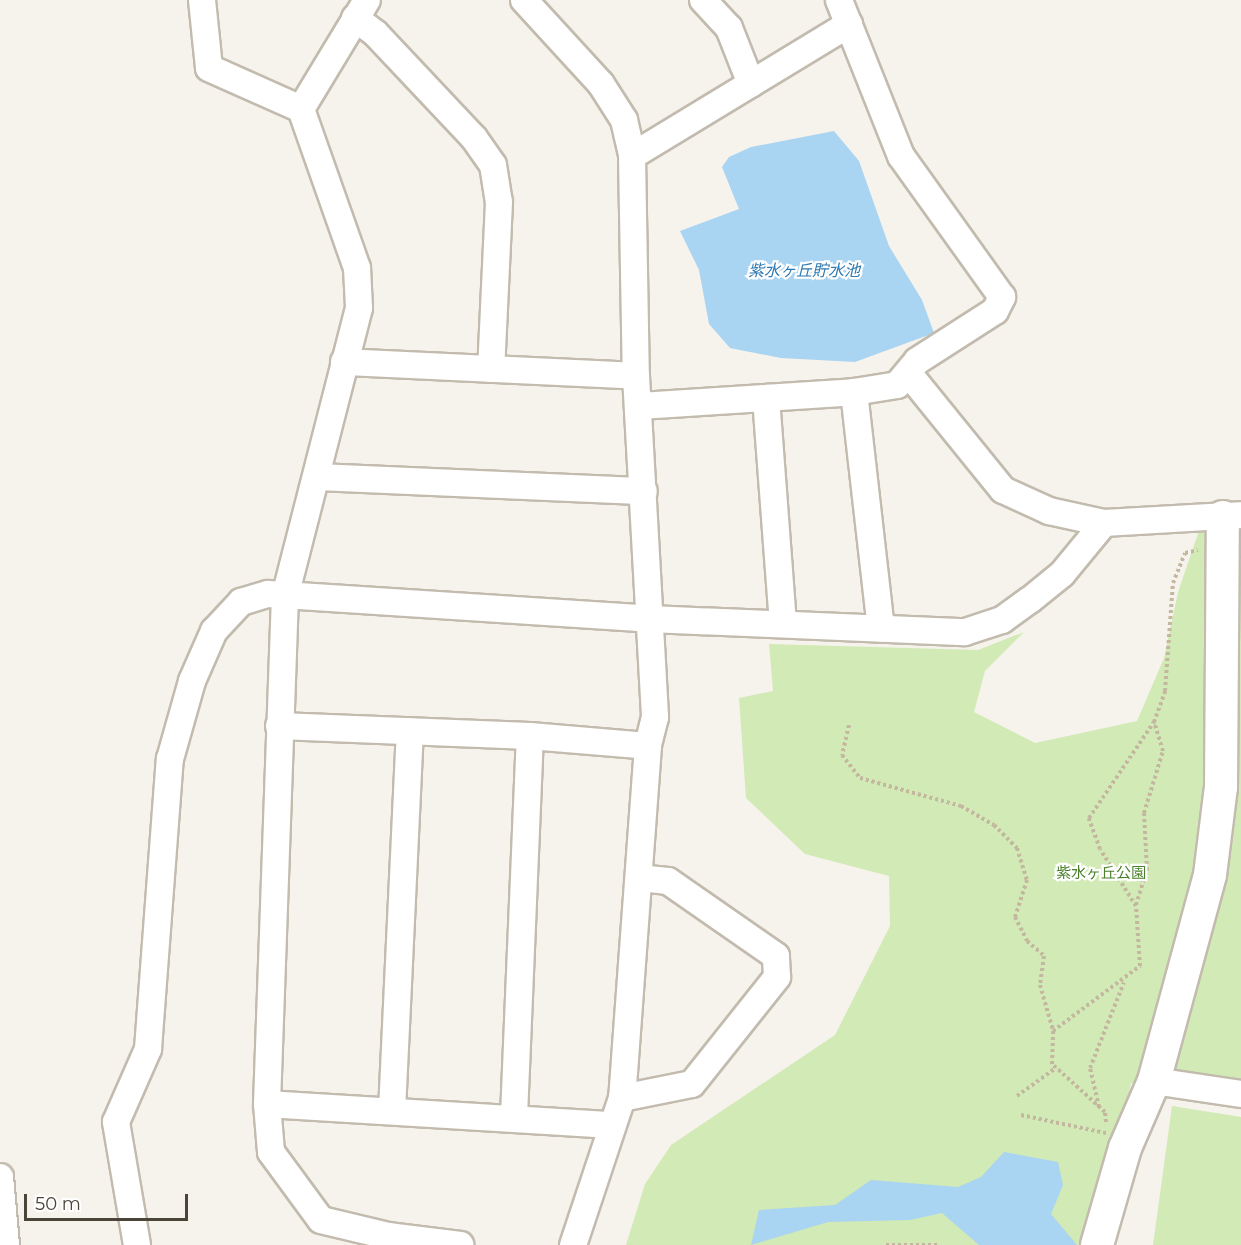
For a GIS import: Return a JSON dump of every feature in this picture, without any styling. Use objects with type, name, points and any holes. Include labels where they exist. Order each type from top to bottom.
[{"type":"street","points":[[202,0],[209,68],[302,109],[357,268],[359,308],[319,477],[285,596],[267,1104],[271,1152],[321,1220],[388,1236],[460,1245]]},
{"type":"street","points":[[525,0],[601,84],[624,120],[632,156],[636,375],[640,406],[655,717],[648,746],[622,1098],[611,1125],[573,1245]]},
{"type":"street","points":[[703,0],[729,28],[751,84]]},
{"type":"street","points":[[640,406],[854,392],[897,385],[909,374],[917,361],[995,311],[1002,297],[901,156],[839,0]]},
{"type":"street","points":[[302,109],[361,9],[393,51],[493,165],[499,202],[491,369]]},
{"type":"street","points":[[632,156],[849,24]]},
{"type":"street","points":[[345,362],[636,375]]},
{"type":"street","points":[[909,374],[1003,490],[1049,511],[1104,523],[1228,526],[1221,787],[1209,875],[1155,1081],[1116,1141],[1097,1245]]},
{"type":"street","points":[[854,392],[881,628]]},
{"type":"street","points":[[766,398],[783,623]]},
{"type":"street","points":[[319,477],[644,491]]},
{"type":"street","points":[[137,1245],[116,1122],[148,1049],[170,759],[192,681],[214,631],[241,602],[268,594],[650,619],[965,632],[1002,620],[1062,574],[1104,523]]},
{"type":"street","points":[[279,726],[530,736],[648,746]]},
{"type":"street","points":[[392,1111],[410,731]]},
{"type":"street","points":[[514,1116],[530,736]]},
{"type":"street","points":[[622,1098],[692,1084],[777,977],[776,956],[668,881],[640,878]]},
{"type":"street","points":[[1155,1081],[1241,1094]]},
{"type":"street","points":[[267,1104],[514,1116],[611,1125]]},
{"type":"street","points":[[0,1177],[6,1245]]},
{"type":"path","points":[[1136,906],[1100,849],[1089,818],[1154,722],[1165,691],[1173,583],[1185,553],[1228,526]]},
{"type":"path","points":[[1053,1031],[1087,1002],[1124,980],[1140,966],[1136,906],[1147,870],[1144,813],[1163,751],[1154,722]]},
{"type":"path","points":[[849,725],[842,755],[860,778],[961,806],[994,825],[1017,848],[1027,880],[1015,917],[1027,941],[1044,956],[1040,985],[1053,1031],[1052,1064],[1105,1112],[1116,1141]]},
{"type":"path","points":[[1099,1107],[1090,1068],[1124,980]]},
{"type":"path","points":[[1017,1096],[1056,1068]]},
{"type":"path","points":[[1021,1114],[1116,1141]]},
{"type":"path","points":[[886,1245],[940,1245]]},
{"type":"green space","name":"紫水ヶ丘公園","points":[[1202,522],[1241,535],[1241,1104],[1131,1083],[1098,1245],[626,1245],[645,1184],[671,1145],[835,1035],[890,926],[889,876],[805,854],[746,798],[739,698],[773,691],[769,644],[978,650],[1024,632],[985,671],[974,712],[1035,743],[1137,721],[1164,658],[1178,592]]},
{"type":"green space","points":[[1172,1106],[1241,1117],[1241,1245],[1153,1245]]},
{"type":"water","name":"紫水ヶ丘貯水池","points":[[834,131],[859,161],[889,246],[922,300],[934,333],[855,362],[781,358],[730,348],[709,324],[699,270],[680,231],[739,209],[722,167],[729,157],[751,147]]},
{"type":"water","points":[[1004,1152],[1058,1162],[1063,1185],[1051,1214],[1077,1245],[979,1245],[942,1213],[910,1220],[828,1222],[751,1245],[759,1210],[835,1205],[871,1180],[958,1187],[981,1177]]}]
